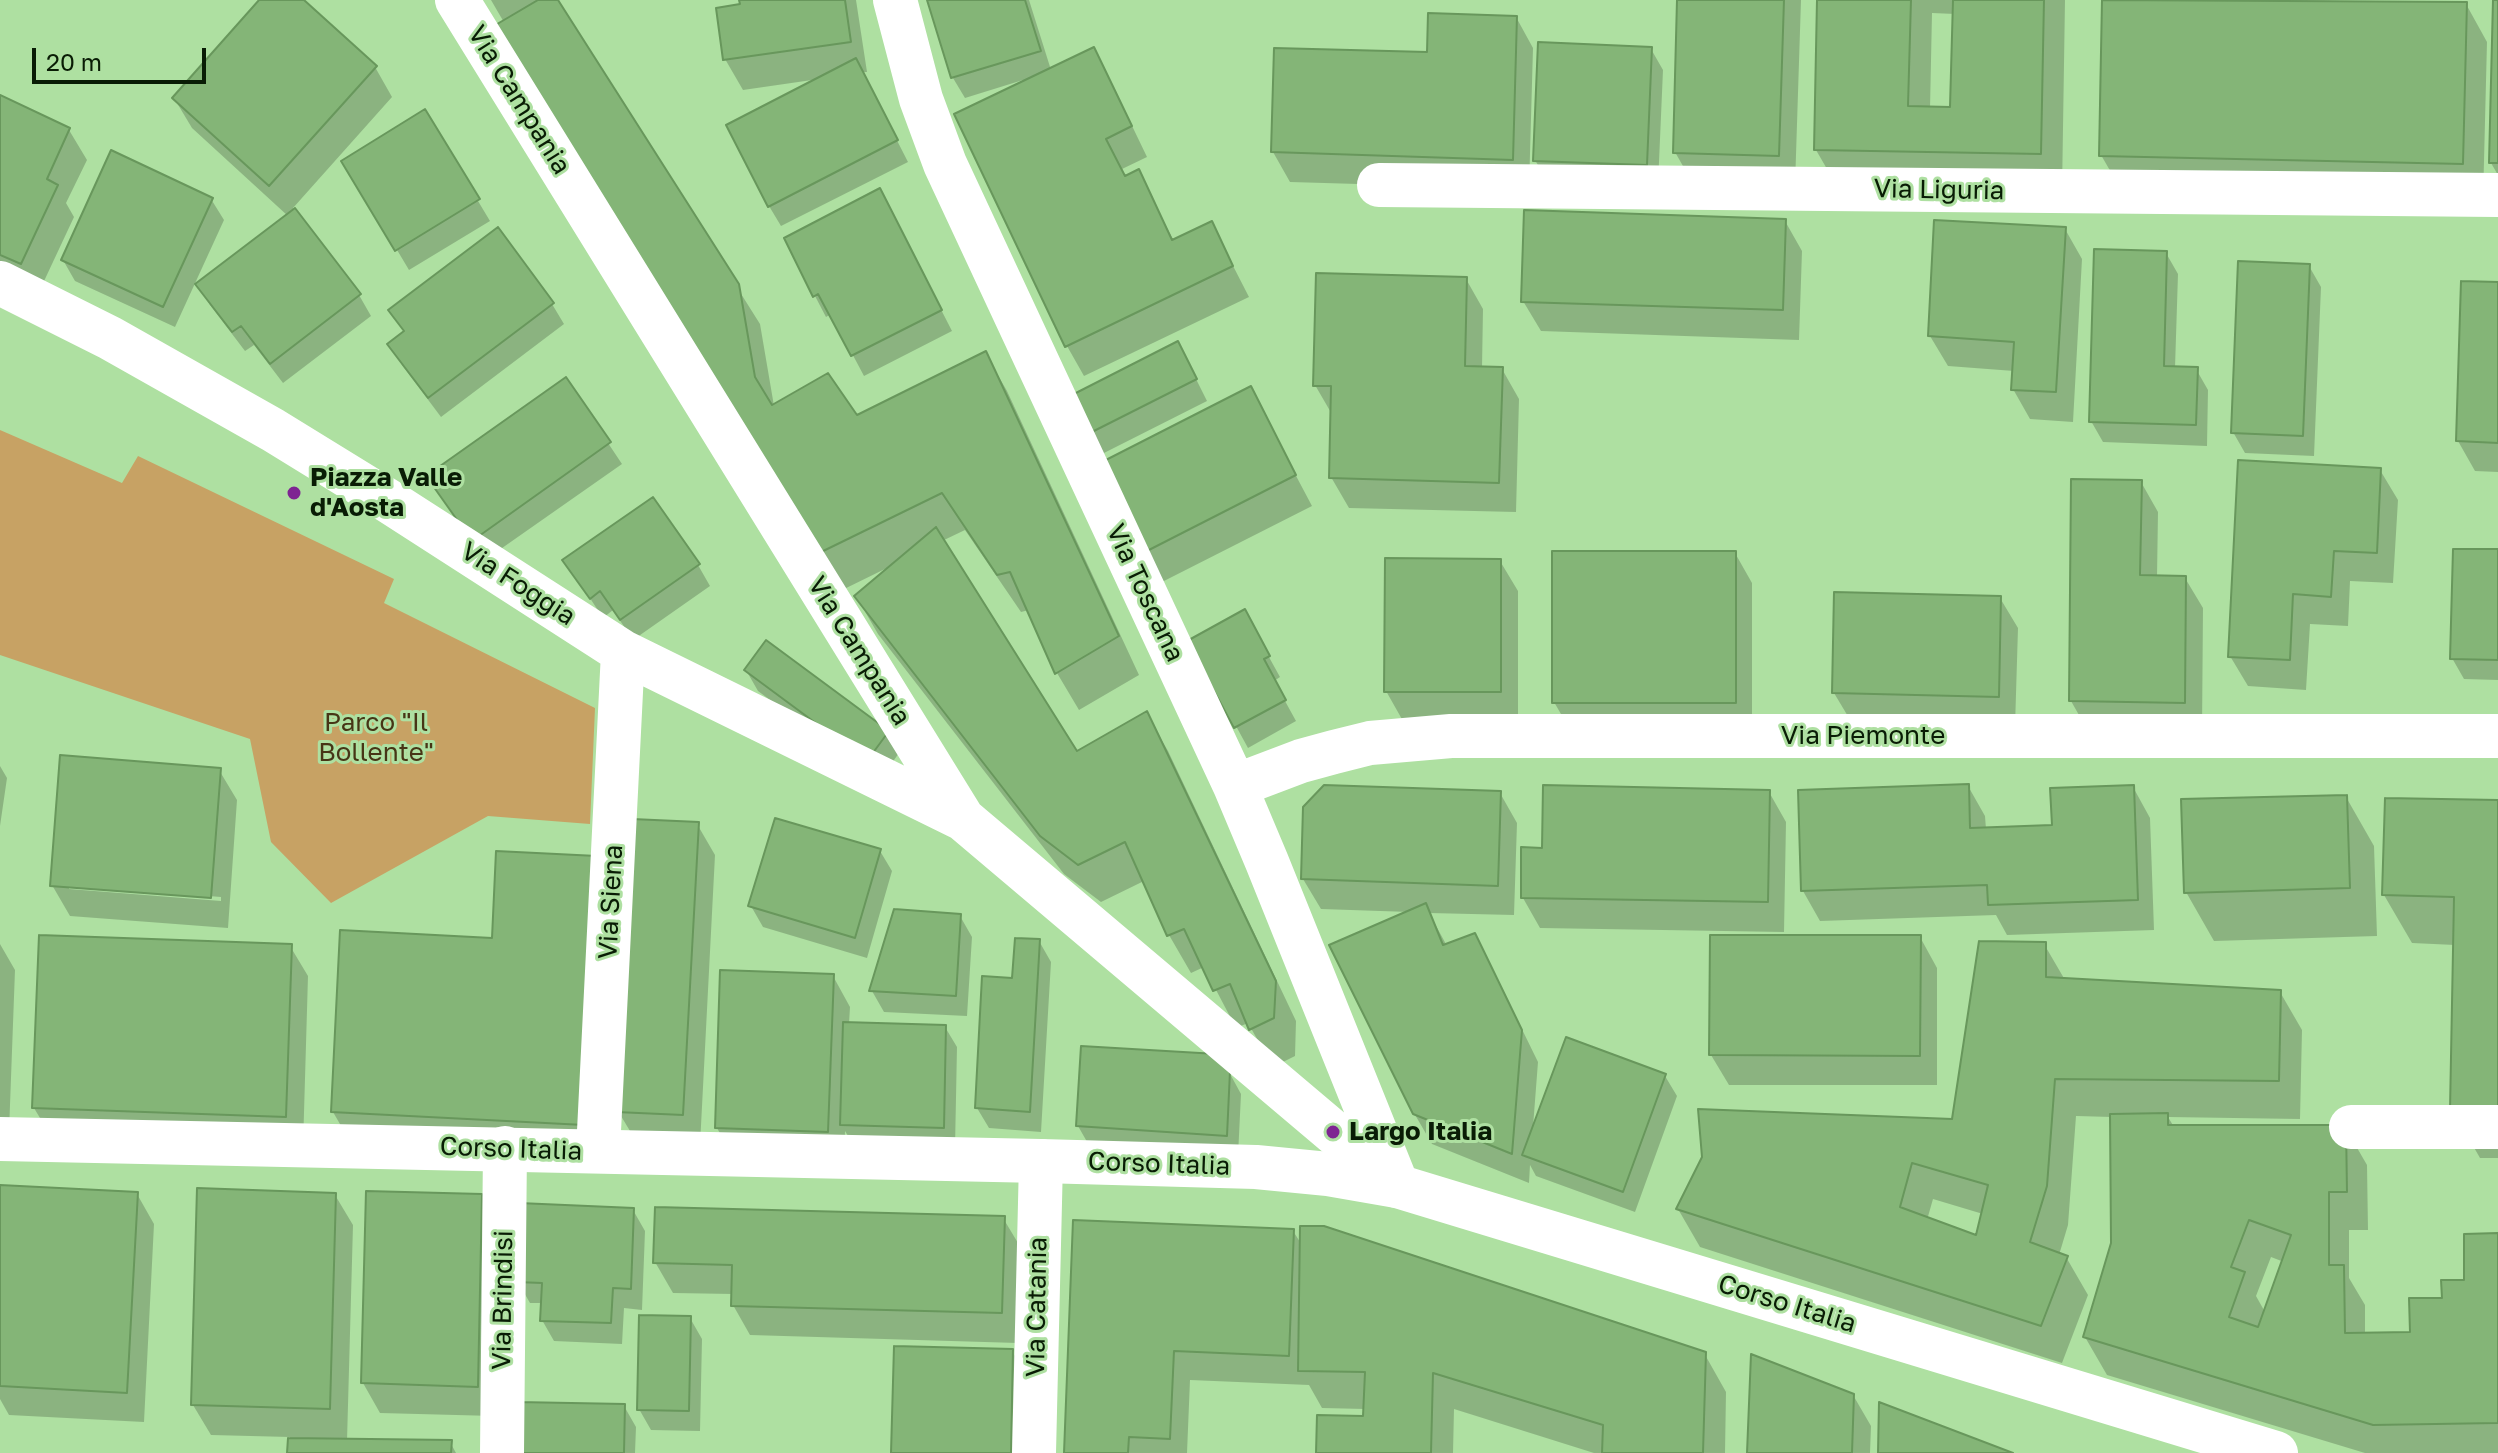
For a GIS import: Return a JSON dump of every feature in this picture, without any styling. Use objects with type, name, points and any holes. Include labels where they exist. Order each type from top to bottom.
[{"type":"street","name":"Via Campania","points":[[457,0],[963,819],[1397,1186]]},
{"type":"street","name":"Via Toscana","points":[[895,0],[921,99],[945,164],[1235,786],[1397,1186]]},
{"type":"street","name":"Via Liguria","points":[[1379,185],[2498,195]]},
{"type":"street","name":"Via Foggia","points":[[0,283],[110,338],[273,430],[623,652],[963,819]]},
{"type":"street","name":"Via Siena","points":[[598,1151],[623,652]]},
{"type":"street","name":"Via Piemonte","points":[[1235,786],[1301,761],[1358,746],[1451,736],[2498,736]]},
{"type":"street","points":[[2351,1127],[2498,1127]]},
{"type":"street","name":"Corso Italia","points":[[0,1139],[1041,1161],[1256,1167],[1328,1174],[1397,1186],[2276,1453]]},
{"type":"street","name":"Via Brindisi","points":[[502,1453],[505,1148]]},
{"type":"street","name":"Via Catania","points":[[1034,1453],[1041,1161]]},
{"type":"green space","name":"Parco \"Il Bollente\"","points":[[0,430],[122,483],[138,456],[394,579],[384,603],[595,708],[590,824],[488,816],[331,903],[271,842],[250,739],[0,655]]},
{"type":"building","points":[[259,0],[304,0],[377,66],[269,186],[172,98]]},
{"type":"building","points":[[538,0],[558,0],[739,284],[755,377],[772,405],[828,373],[857,415],[986,351],[1119,636],[1055,674],[1010,572],[997,575],[942,493],[813,556],[487,30]]},
{"type":"building","points":[[739,0],[845,0],[851,42],[723,60],[716,8],[740,4]]},
{"type":"building","points":[[927,0],[1025,0],[1041,51],[951,78]]},
{"type":"building","points":[[1677,0],[1784,0],[1779,156],[1673,153]]},
{"type":"building","points":[[1817,0],[1911,0],[1908,106],[1950,107],[1953,0],[2044,0],[2041,154],[1814,150]]},
{"type":"building","points":[[2102,0],[2467,2],[2463,164],[2099,156]]},
{"type":"building","points":[[2493,0],[2498,0],[2498,163],[2489,163]]},
{"type":"building","points":[[1428,13],[1517,16],[1513,160],[1271,152],[1274,48],[1427,52]]},
{"type":"building","points":[[1538,42],[1652,47],[1647,165],[1533,161]]},
{"type":"building","points":[[1094,47],[1132,126],[1106,139],[1125,176],[1139,169],[1172,240],[1212,221],[1233,266],[1065,347],[954,114]]},
{"type":"building","points":[[856,58],[898,140],[768,207],[726,125]]},
{"type":"building","points":[[0,95],[70,128],[47,179],[58,185],[21,264],[0,255]]},
{"type":"building","points":[[425,109],[480,199],[395,251],[341,161]]},
{"type":"building","points":[[111,150],[213,198],[163,307],[61,260]]},
{"type":"building","points":[[880,188],[942,310],[851,356],[818,294],[813,297],[784,238]]},
{"type":"building","points":[[295,208],[361,294],[270,364],[241,326],[232,332],[195,284]]},
{"type":"building","points":[[1524,210],[1786,219],[1783,310],[1521,302]]},
{"type":"building","points":[[1934,220],[2066,227],[2056,392],[2011,390],[2014,342],[1928,336]]},
{"type":"building","points":[[498,227],[554,303],[428,398],[387,344],[404,331],[388,310]]},
{"type":"building","points":[[2094,249],[2167,251],[2164,366],[2198,367],[2196,425],[2089,422]]},
{"type":"building","points":[[2238,261],[2310,264],[2303,436],[2231,433]]},
{"type":"building","points":[[1316,273],[1467,277],[1465,366],[1503,367],[1499,483],[1329,478],[1331,386],[1313,386]]},
{"type":"building","points":[[2461,281],[2498,282],[2498,443],[2456,441]]},
{"type":"building","points":[[1178,341],[1197,379],[1086,435],[1068,397]]},
{"type":"building","points":[[566,377],[611,442],[472,541],[426,476]]},
{"type":"building","points":[[1251,386],[1296,475],[1143,553],[1098,464]]},
{"type":"building","points":[[2238,460],[2381,468],[2377,553],[2334,551],[2331,597],[2293,594],[2290,660],[2228,657]]},
{"type":"building","points":[[2071,479],[2142,480],[2140,575],[2186,576],[2185,703],[2069,701]]},
{"type":"building","points":[[653,497],[700,564],[620,620],[600,591],[590,599],[562,560]]},
{"type":"building","points":[[936,527],[1077,751],[1147,711],[1276,981],[1274,1018],[1249,1030],[1230,984],[1213,991],[1184,929],[1167,936],[1125,842],[1078,865],[1040,836],[854,596]]},
{"type":"building","points":[[2453,549],[2498,549],[2498,660],[2450,659]]},
{"type":"building","points":[[1552,551],[1736,551],[1736,703],[1552,703]]},
{"type":"building","points":[[1385,558],[1501,559],[1501,692],[1384,692]]},
{"type":"building","points":[[1834,592],[2001,596],[1999,697],[1832,693]]},
{"type":"building","points":[[1245,609],[1270,656],[1264,659],[1286,700],[1234,728],[1187,641]]},
{"type":"building","points":[[766,640],[889,731],[867,761],[744,670]]},
{"type":"building","points":[[60,755],[221,768],[211,898],[50,886]]},
{"type":"building","points":[[1969,784],[1970,828],[2052,825],[2050,788],[2134,785],[2138,900],[1988,905],[1987,885],[1801,891],[1798,790]]},
{"type":"building","points":[[1324,785],[1501,791],[1498,886],[1301,879],[1303,807]]},
{"type":"building","points":[[1543,785],[1770,790],[1768,902],[1521,898],[1521,847],[1542,848]]},
{"type":"building","points":[[2347,795],[2350,888],[2184,893],[2181,799]]},
{"type":"building","points":[[2385,798],[2498,800],[2498,1111],[2450,1110],[2454,897],[2382,895]]},
{"type":"building","points":[[775,818],[881,849],[855,938],[748,906]]},
{"type":"building","points":[[632,819],[699,822],[683,1115],[616,1112]]},
{"type":"building","points":[[496,851],[597,856],[584,1125],[331,1112],[340,930],[492,938]]},
{"type":"building","points":[[1426,903],[1443,945],[1475,933],[1522,1030],[1512,1154],[1413,1114],[1329,945]]},
{"type":"building","points":[[894,909],[961,914],[956,996],[869,991]]},
{"type":"building","points":[[39,935],[292,944],[286,1117],[32,1108]]},
{"type":"building","points":[[1710,935],[1921,935],[1920,1056],[1709,1055]]},
{"type":"building","points":[[1015,938],[1040,939],[1030,1112],[975,1108],[982,976],[1012,978]]},
{"type":"building","points":[[1979,941],[2046,942],[2046,977],[2281,990],[2279,1081],[2055,1079],[2047,1186],[2030,1242],[2068,1256],[2041,1326],[1676,1209],[1702,1157],[1698,1109],[1952,1119]],"holes":[[[1912,1163],[1988,1185],[1976,1235],[1900,1207]]]},
{"type":"building","points":[[720,970],[834,974],[828,1132],[715,1128]]},
{"type":"building","points":[[843,1022],[946,1025],[944,1128],[840,1125]]},
{"type":"building","points":[[1566,1037],[1666,1074],[1623,1192],[1522,1155]]},
{"type":"building","points":[[1081,1046],[1217,1054],[1230,1071],[1227,1136],[1076,1126]]},
{"type":"building","points":[[2168,1113],[2168,1125],[2346,1125],[2347,1192],[2329,1192],[2329,1265],[2344,1265],[2345,1333],[2410,1332],[2409,1298],[2442,1298],[2441,1280],[2464,1280],[2464,1234],[2498,1233],[2498,1423],[2373,1425],[2083,1337],[2111,1243],[2110,1114]],"holes":[[[2249,1220],[2291,1235],[2258,1327],[2229,1317],[2245,1272],[2231,1267]]]},
{"type":"building","points":[[0,1185],[138,1192],[127,1393],[0,1386]]},
{"type":"building","points":[[197,1188],[336,1193],[330,1409],[191,1405]]},
{"type":"building","points":[[366,1191],[482,1194],[478,1387],[361,1383]]},
{"type":"building","points":[[519,1203],[634,1208],[631,1289],[613,1288],[611,1323],[540,1321],[542,1283],[516,1282]]},
{"type":"building","points":[[655,1207],[1005,1216],[1002,1313],[731,1306],[732,1265],[653,1263]]},
{"type":"building","points":[[1073,1220],[1294,1229],[1289,1356],[1174,1351],[1170,1439],[1129,1437],[1128,1453],[1064,1453]]},
{"type":"building","points":[[1300,1226],[1324,1226],[1706,1352],[1703,1453],[1602,1453],[1603,1425],[1433,1373],[1431,1453],[1316,1453],[1317,1415],[1363,1416],[1365,1372],[1298,1371]]},
{"type":"building","points":[[639,1315],[691,1316],[689,1411],[637,1410]]},
{"type":"building","points":[[894,1346],[1013,1349],[1011,1453],[891,1453]]},
{"type":"building","points":[[1751,1354],[1854,1394],[1852,1453],[1747,1453]]},
{"type":"building","points":[[517,1402],[625,1404],[624,1453],[516,1453]]},
{"type":"building","points":[[1879,1402],[2013,1453],[1878,1453]]},
{"type":"building","points":[[288,1438],[452,1440],[451,1453],[287,1453]]},
{"type":"place","name":"Piazza Valle d'Aosta","points":[[294,493]]},
{"type":"place","name":"Largo Italia","points":[[1333,1132]]}]
